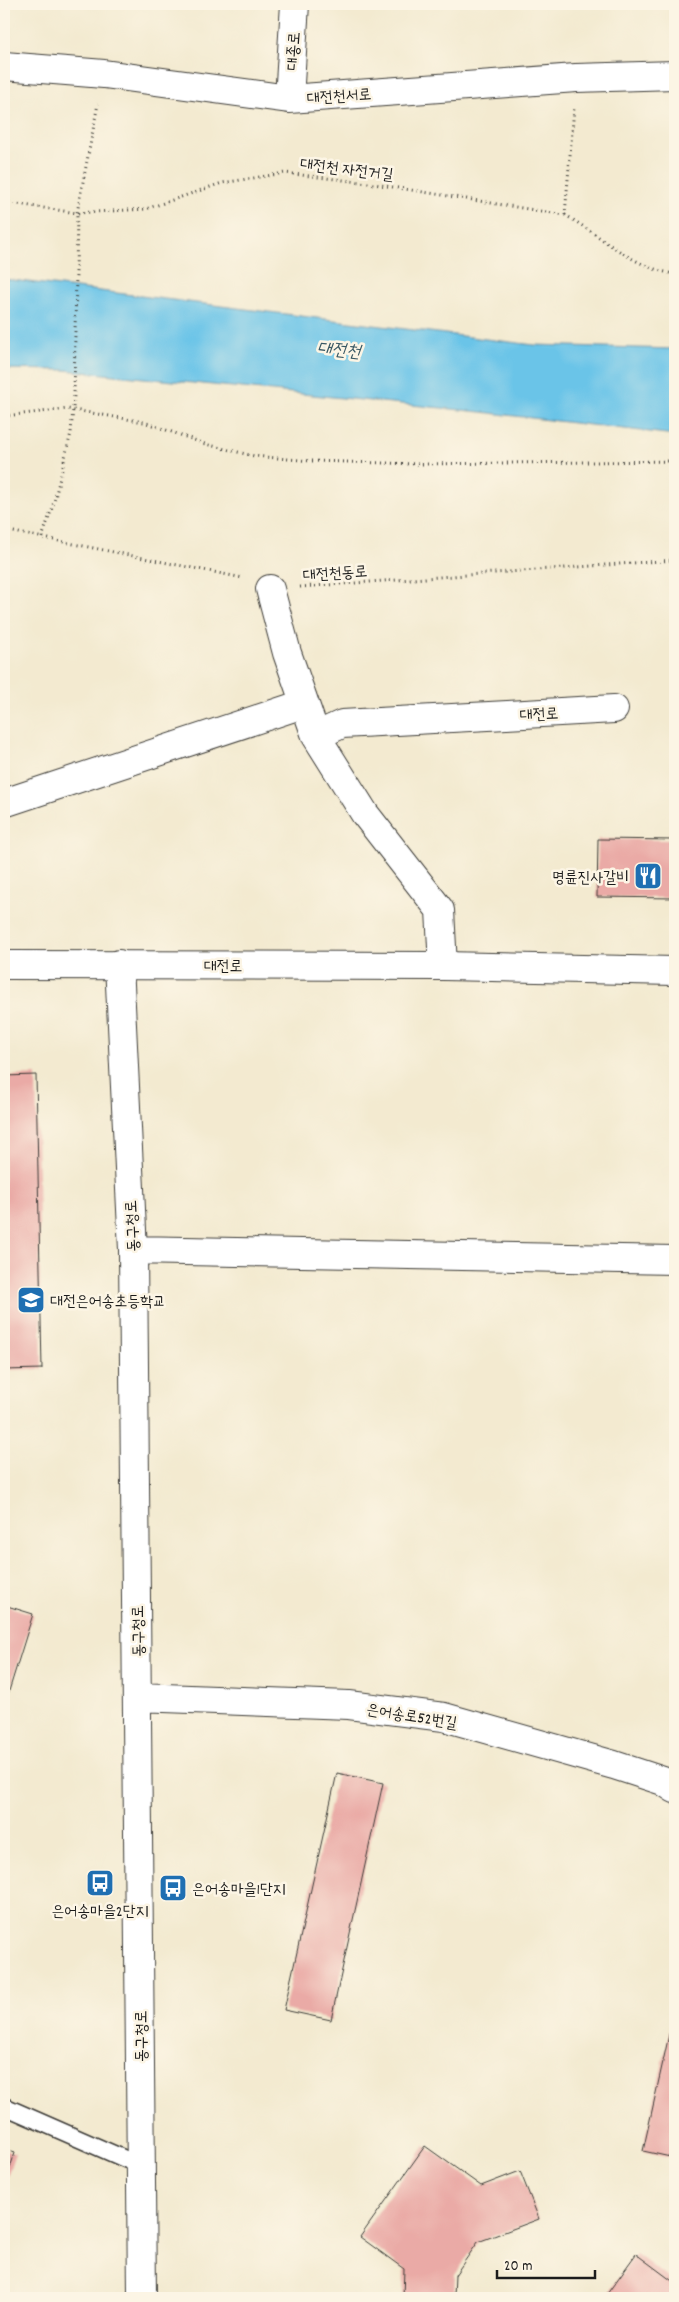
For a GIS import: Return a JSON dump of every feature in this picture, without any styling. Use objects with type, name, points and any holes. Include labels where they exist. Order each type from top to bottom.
[{"type":"street","name":"대종로","points":[[289,99],[295,4]]},
{"type":"street","name":"대전천서로","points":[[4,66],[104,74],[289,99],[576,78],[675,74]]},
{"type":"street","points":[[270,589],[286,653],[316,736],[365,814],[440,910],[442,966]]},
{"type":"street","points":[[4,803],[303,704]]},
{"type":"street","name":"대전로","points":[[316,736],[342,724],[614,709]]},
{"type":"street","name":"동구청로","points":[[118,964],[133,1250],[142,2298]]},
{"type":"street","name":"대전로","points":[[4,965],[442,966],[675,971]]},
{"type":"street","points":[[133,1250],[675,1260]]},
{"type":"street","name":"은어송로52번길","points":[[138,1698],[349,1705],[444,1717],[614,1765],[664,1781],[675,1789]]},
{"type":"lane","points":[[4,2106],[140,2166]]},
{"type":"path","points":[[42,538],[54,502],[71,433],[74,382],[77,213],[104,74]]},
{"type":"path","points":[[565,215],[576,78]]},
{"type":"path","name":"대전천 자전거길","points":[[4,202],[77,213],[146,209],[222,183],[285,173],[368,183],[565,215],[586,226],[632,260],[658,272],[675,274]]},
{"type":"path","points":[[4,416],[73,410],[144,422],[205,444],[254,456],[311,461],[420,464],[675,461]]},
{"type":"path","name":"대전천동로","points":[[4,530],[236,575],[270,589],[675,560]]},
{"type":"water","name":"대전천","points":[[4,279],[534,345],[675,349],[675,435],[481,412],[64,370],[4,369]]},
{"type":"building","points":[[598,839],[675,840],[675,898],[597,897]]},
{"type":"building","points":[[36,1075],[42,1369],[4,1370],[4,1076]]},
{"type":"building","points":[[4,1605],[33,1614],[4,1707]]},
{"type":"building","points":[[337,1773],[383,1783],[331,2020],[284,2010]]},
{"type":"building","points":[[675,2008],[675,2158],[643,2151]]},
{"type":"building","points":[[425,2146],[481,2186],[520,2171],[539,2219],[478,2242],[455,2275],[454,2298],[403,2298],[404,2269],[360,2237]]},
{"type":"building","points":[[4,2149],[15,2153],[4,2185]]},
{"type":"building","points":[[636,2254],[675,2283],[675,2298],[604,2298]]},
{"type":"place","name":"명륜진사갈비","points":[[648,876]]},
{"type":"place","name":"대전은어송초등학교","points":[[31,1300]]},
{"type":"place","name":"은어송마을2단지","points":[[100,1883]]},
{"type":"place","name":"은어송마을1단지","points":[[173,1888]]}]
